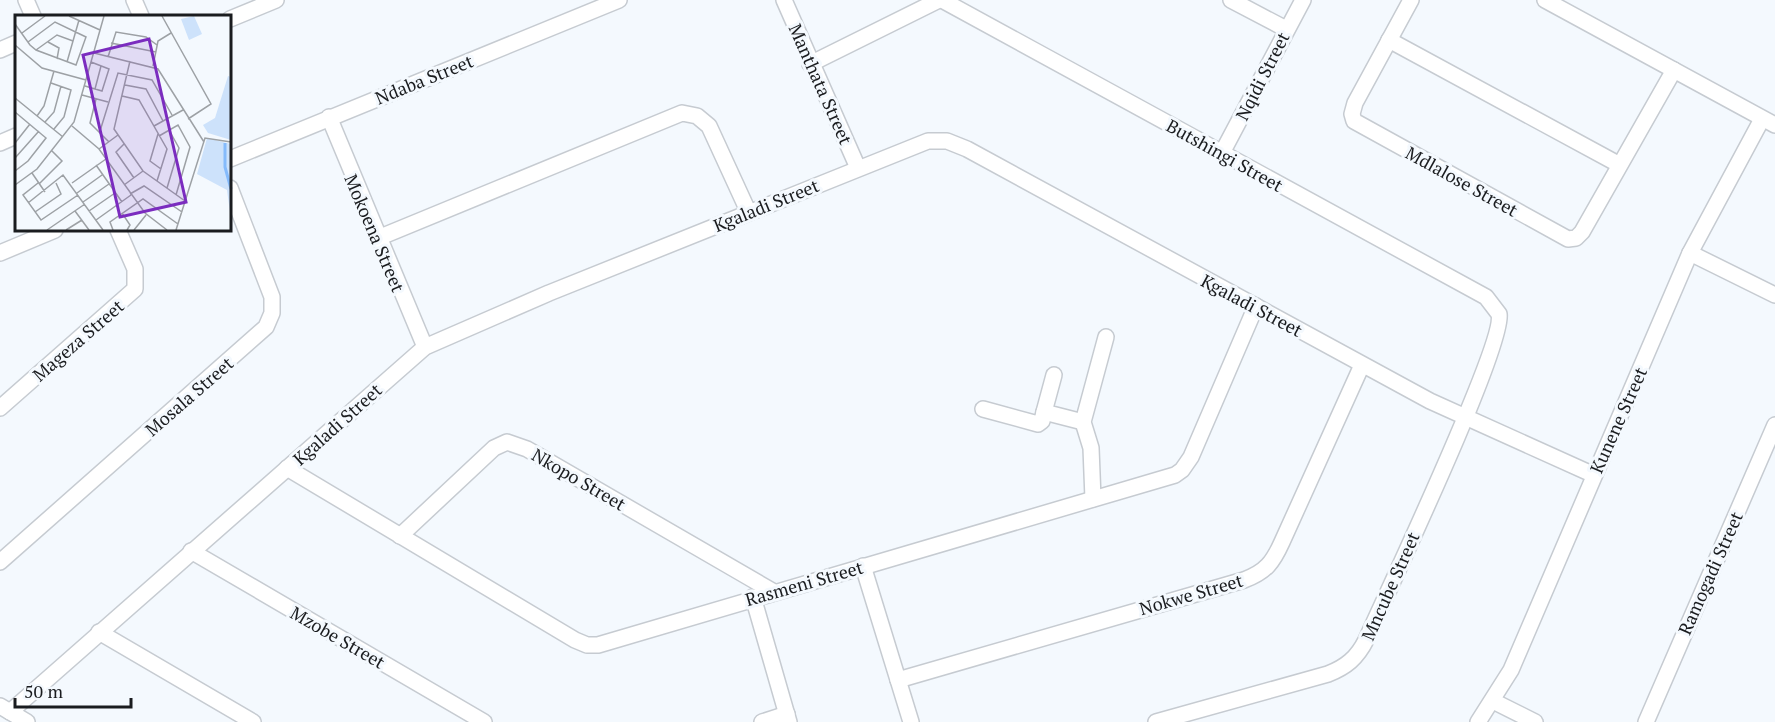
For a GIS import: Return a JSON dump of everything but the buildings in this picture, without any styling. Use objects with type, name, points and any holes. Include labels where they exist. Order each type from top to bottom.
[{"type":"street","points":[[26,0],[33,15]]},
{"type":"street","points":[[134,0],[141,15]]},
{"type":"street","name":"Ndaba Street","points":[[231,159],[619,0]]},
{"type":"street","points":[[810,64],[941,0]]},
{"type":"street","name":"Butshingi Street","points":[[941,0],[1486,297],[1496,306],[1500,317]]},
{"type":"street","points":[[1231,0],[1286,29]]},
{"type":"street","name":"Nqidi Street","points":[[1222,153],[1303,0]]},
{"type":"street","name":"Mdlalose Street","points":[[1411,0],[1355,104],[1352,114],[1357,123],[1566,238],[1576,238],[1582,232],[1618,164],[1674,70]]},
{"type":"street","points":[[1545,0],[1768,122]]},
{"type":"street","points":[[231,19],[270,1]]},
{"type":"street","name":"Manthata Street","points":[[788,2],[810,64],[858,168]]},
{"type":"street","points":[[1389,40],[1618,164]]},
{"type":"street","points":[[0,50],[15,43]]},
{"type":"street","points":[[378,238],[682,113],[697,116],[709,126],[748,211]]},
{"type":"street","name":"Mokoena Street","points":[[329,117],[425,347]]},
{"type":"street","name":"Kunene Street","points":[[1478,722],[1511,670],[1690,253],[1768,122]]},
{"type":"street","points":[[0,143],[15,136]]},
{"type":"street","name":"Kgaladi Street","points":[[5,709],[99,632],[425,347],[748,211],[928,141],[946,141],[967,149],[1362,365],[1464,418],[1594,475]]},
{"type":"street","name":"Mosala Street","points":[[0,562],[266,327],[272,313],[272,297],[231,191]]},
{"type":"street","points":[[0,253],[53,231]]},
{"type":"street","name":"Mageza Street","points":[[0,408],[135,289],[135,269],[118,231]]},
{"type":"street","points":[[1690,253],[1775,295]]},
{"type":"street","name":"Rasmeni Street","points":[[287,468],[587,645],[603,644],[753,597],[1170,477],[1185,466],[1256,306]]},
{"type":"street","name":"Mncube Street","points":[[1156,722],[1328,674],[1350,664],[1366,640],[1464,418],[1497,335],[1500,317]]},
{"type":"street","points":[[1093,499],[1091,448],[1083,422],[1106,337]]},
{"type":"street","name":"Nokwe Street","points":[[898,680],[1263,572],[1272,562],[1282,542],[1362,365]]},
{"type":"street","points":[[983,409],[1038,423],[1042,421],[1054,375]]},
{"type":"street","points":[[1044,412],[1083,422]]},
{"type":"street","name":"Ramogadi Street","points":[[1646,722],[1775,424]]},
{"type":"street","name":"Nkopo Street","points":[[400,536],[494,448],[511,442],[527,449],[774,592]]},
{"type":"street","name":"Mzobe Street","points":[[191,551],[484,722]]},
{"type":"street","points":[[863,566],[911,722]]},
{"type":"street","points":[[753,597],[788,718],[762,722]]},
{"type":"street","points":[[99,632],[254,722]]},
{"type":"street","points":[[1493,701],[1535,722]]},
{"type":"street","points":[[5,709],[27,722]]}]
